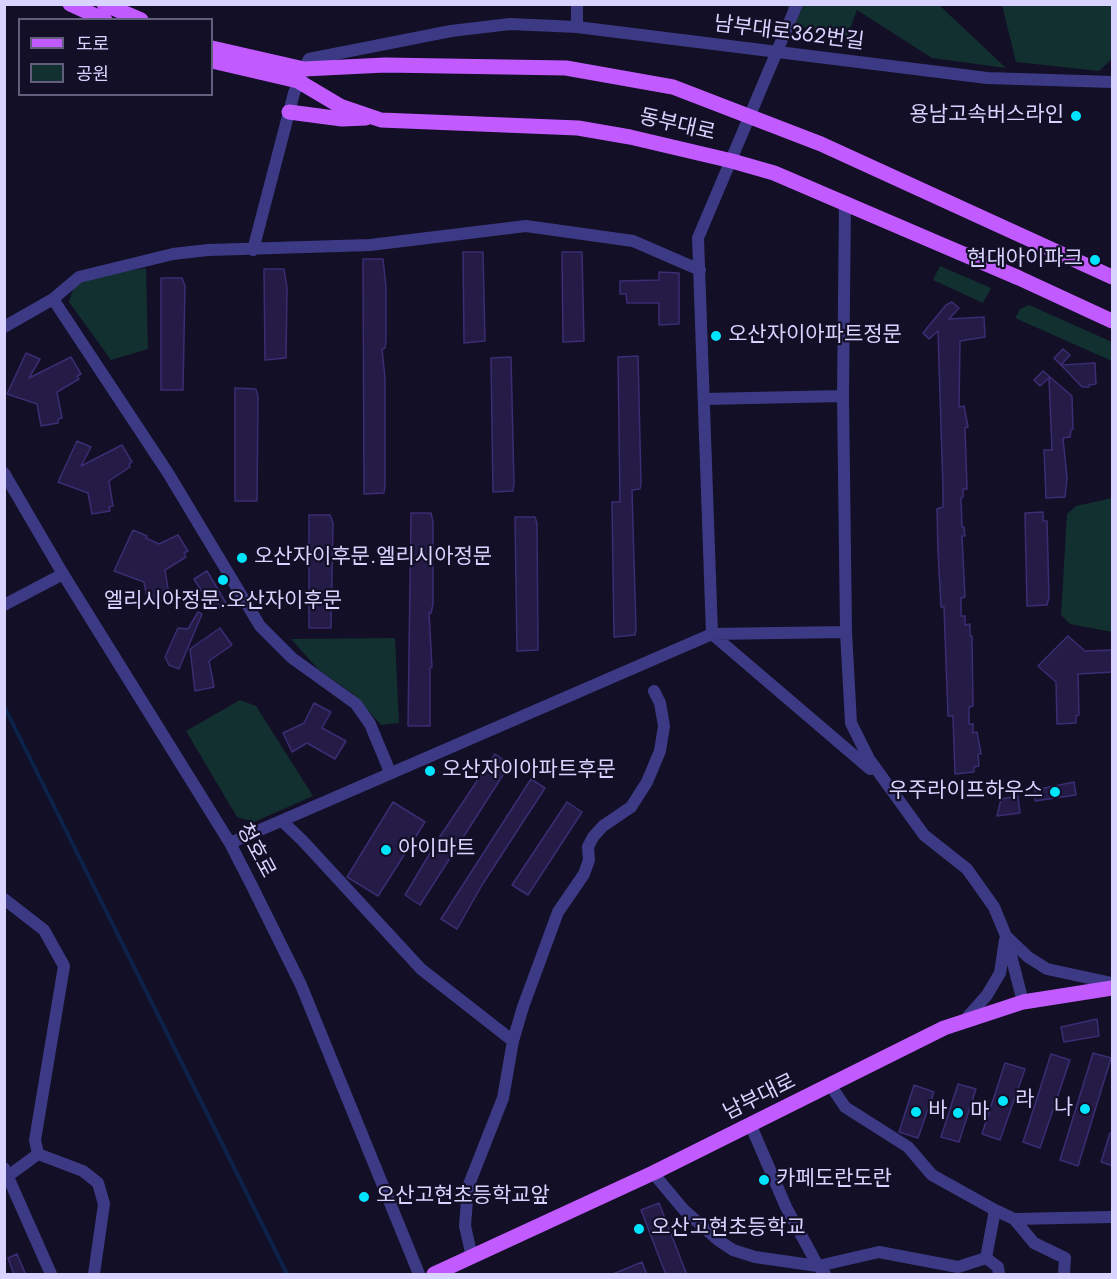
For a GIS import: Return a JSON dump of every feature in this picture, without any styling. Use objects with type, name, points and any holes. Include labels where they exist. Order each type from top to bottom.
[{"type":"main road","points":[[70,4],[101,18]]},
{"type":"main road","points":[[105,4],[136,18]]},
{"type":"main road","name":"동부대로","points":[[213,48],[301,75],[340,106],[375,118],[578,128],[630,137],[774,173],[1113,321]]},
{"type":"main road","name":"동부대로","points":[[213,61],[301,75],[385,65],[566,68],[672,87],[821,144],[1113,277]]},
{"type":"main road","points":[[289,112],[342,119],[375,118]]},
{"type":"main road","name":"남부대로","points":[[434,1275],[751,1126],[944,1028],[1023,1002],[1113,988]]},
{"type":"street","points":[[576,27],[577,4]]},
{"type":"street","points":[[797,4],[698,238],[712,634],[885,782]]},
{"type":"street","name":"남부대로362번길","points":[[301,75],[309,59],[451,30],[510,24],[576,27],[987,78],[1113,82]]},
{"type":"street","points":[[253,250],[301,75]]},
{"type":"street","points":[[844,203],[843,396],[846,632],[850,723],[869,759],[924,835],[967,869],[994,907],[1006,936],[1023,1002]]},
{"type":"street","points":[[4,327],[53,299],[79,277],[104,269],[173,254],[370,245],[526,226],[633,241],[700,270]]},
{"type":"street","points":[[53,299],[168,473],[260,626],[292,658],[357,704],[370,724],[390,772]]},
{"type":"street","points":[[705,399],[843,396]]},
{"type":"street","name":"청호로","points":[[4,474],[63,574],[230,843],[301,985],[419,1275]]},
{"type":"street","points":[[4,605],[63,574]]},
{"type":"street","points":[[230,843],[283,822],[390,772],[712,634],[846,632]]},
{"type":"street","points":[[472,1257],[465,1226],[468,1187],[503,1098],[513,1041],[523,1006],[558,912],[584,874],[589,860],[588,847],[593,837],[603,826],[631,807],[647,782],[660,751],[664,726],[660,703],[654,691]]},
{"type":"street","points":[[833,737],[850,723]]},
{"type":"street","points":[[283,822],[303,840],[421,969],[513,1041]]},
{"type":"street","points":[[4,899],[44,930],[64,966],[35,1140],[38,1154]]},
{"type":"street","points":[[1006,936],[1028,957],[1047,969],[1066,975],[1113,983]]},
{"type":"street","points":[[963,1022],[987,995],[1000,973],[1006,936]]},
{"type":"street","points":[[831,1086],[845,1107],[908,1147],[932,1175],[1014,1220],[1034,1243],[1065,1258],[1064,1275]]},
{"type":"street","points":[[751,1126],[786,1207],[821,1270]]},
{"type":"street","points":[[51,1275],[6,1172],[38,1154],[83,1170],[98,1184],[104,1204],[94,1275]]},
{"type":"street","points":[[653,1173],[684,1210],[733,1250],[754,1257],[821,1270],[879,1252],[958,1267],[986,1258]]},
{"type":"street","points":[[986,1258],[995,1210]]},
{"type":"street","points":[[1014,1220],[1113,1216]]},
{"type":"street","points":[[986,1258],[998,1267],[999,1275]]},
{"type":"green space","points":[[787,5],[939,5],[1006,68],[932,58],[857,10],[847,37],[791,24]]},
{"type":"green space","points":[[1002,5],[1112,5],[1112,59],[1099,71],[1016,62]]},
{"type":"green space","points":[[940,266],[991,288],[983,303],[933,280]]},
{"type":"green space","points":[[146,268],[148,349],[111,360],[69,302],[74,286],[98,276]]},
{"type":"green space","points":[[1029,305],[1112,342],[1112,361],[1015,318],[1020,309]]},
{"type":"green space","points":[[1112,498],[1112,632],[1070,624],[1061,615],[1067,514],[1076,506]]},
{"type":"green space","points":[[395,638],[399,723],[381,725],[353,694],[318,669],[291,639]]},
{"type":"green space","points":[[240,700],[256,706],[313,796],[254,822],[237,817],[186,731]]},
{"type":"building","points":[[463,252],[483,252],[485,341],[464,343]]},
{"type":"building","points":[[562,252],[582,252],[584,341],[563,342]]},
{"type":"building","points":[[363,259],[383,259],[386,287],[386,342],[385,348],[382,349],[385,378],[385,486],[384,493],[364,494]]},
{"type":"building","points":[[264,269],[284,269],[287,288],[286,358],[265,360]]},
{"type":"building","points":[[659,272],[679,273],[679,324],[659,325],[659,303],[627,303],[626,294],[620,294],[620,281],[659,280]]},
{"type":"building","points":[[161,278],[182,278],[185,286],[183,390],[161,390]]},
{"type":"building","points":[[952,302],[959,308],[949,319],[984,317],[985,337],[960,341],[959,407],[964,406],[968,427],[965,428],[967,489],[963,489],[961,498],[962,527],[964,527],[965,536],[962,536],[965,597],[961,598],[961,616],[965,616],[965,625],[970,624],[970,636],[972,636],[973,706],[969,707],[969,724],[973,724],[973,733],[977,732],[981,754],[978,754],[979,766],[974,767],[974,772],[955,774],[953,716],[948,716],[944,607],[941,607],[938,551],[937,509],[943,507],[943,490],[938,331],[929,339],[923,333],[946,305]]},
{"type":"building","points":[[1063,349],[1070,355],[1061,365],[1054,358]]},
{"type":"building","points":[[26,353],[40,359],[29,378],[71,357],[81,374],[77,376],[79,379],[57,392],[62,418],[58,419],[58,423],[41,426],[37,404],[7,394]]},
{"type":"building","points":[[638,356],[641,483],[640,489],[632,490],[636,629],[635,635],[614,637],[612,502],[620,502],[618,357]]},
{"type":"building","points":[[511,357],[514,484],[513,491],[493,492],[491,358]]},
{"type":"building","points":[[1095,363],[1096,384],[1089,385],[1089,387],[1082,387],[1061,365]]},
{"type":"building","points":[[1043,371],[1072,396],[1073,429],[1070,437],[1063,438],[1067,478],[1065,497],[1046,498],[1044,450],[1052,450],[1049,378],[1040,386],[1034,380]]},
{"type":"building","points":[[235,388],[256,389],[258,397],[257,501],[235,501]]},
{"type":"building","points":[[77,441],[91,447],[81,466],[122,445],[132,462],[129,464],[130,467],[109,481],[113,506],[109,507],[110,511],[92,514],[88,493],[58,482]]},
{"type":"building","points":[[1043,512],[1043,521],[1047,521],[1049,597],[1047,605],[1027,606],[1025,513]]},
{"type":"building","points":[[411,513],[431,513],[433,522],[433,604],[431,613],[429,613],[432,667],[430,668],[430,726],[408,726]]},
{"type":"building","points":[[309,515],[330,515],[333,523],[331,628],[309,628]]},
{"type":"building","points":[[515,517],[535,517],[537,524],[538,650],[517,651]]},
{"type":"building","points":[[133,530],[159,544],[178,535],[188,551],[184,553],[186,557],[165,570],[169,595],[165,596],[166,600],[148,603],[144,582],[114,571]]},
{"type":"building","points":[[207,571],[226,603],[214,611],[194,579]]},
{"type":"building","points":[[198,612],[202,614],[179,669],[169,665],[165,657],[178,628],[188,629]]},
{"type":"building","points":[[220,628],[232,645],[209,661],[214,687],[195,691],[190,649]]},
{"type":"building","points":[[1068,636],[1085,651],[1113,650],[1113,672],[1078,674],[1079,715],[1076,716],[1076,723],[1057,724],[1056,682],[1038,666]]},
{"type":"building","points":[[314,703],[331,712],[322,728],[346,741],[335,759],[307,743],[292,752],[283,733],[304,723]]},
{"type":"building","points":[[495,754],[510,764],[420,905],[405,895],[439,838]]},
{"type":"building","points":[[531,779],[545,788],[482,885],[457,929],[441,919]]},
{"type":"building","name":"우주라이프하우스","points":[[1074,782],[1076,795],[1035,801],[1035,790]]},
{"type":"building","points":[[1018,796],[1020,813],[997,816],[1001,799]]},
{"type":"building","name":"아이마트","points":[[393,802],[425,822],[378,896],[347,877]]},
{"type":"building","points":[[567,802],[582,812],[528,895],[512,885]]},
{"type":"building","points":[[1097,1019],[1099,1036],[1064,1042],[1061,1027]]},
{"type":"building","name":"나","points":[[1093,1053],[1111,1058],[1078,1166],[1060,1160]]},
{"type":"building","points":[[1051,1054],[1070,1060],[1040,1148],[1023,1142]]},
{"type":"building","name":"라","points":[[1005,1063],[1025,1069],[1000,1140],[982,1134]]},
{"type":"building","name":"마","points":[[958,1084],[976,1089],[959,1142],[941,1137]]},
{"type":"building","name":"바","points":[[914,1085],[934,1092],[918,1138],[899,1132]]},
{"type":"building","points":[[1110,1133],[1113,1133],[1113,1166],[1101,1162]]},
{"type":"building","points":[[659,1203],[687,1275],[666,1275],[641,1210]]},
{"type":"building","points":[[17,1254],[26,1275],[14,1275],[8,1258]]},
{"type":"building","points":[[642,1262],[647,1275],[613,1275],[613,1274]]},
{"type":"waterway","points":[[4,706],[287,1274]]},
{"type":"place","name":"용남고속버스라인","points":[[1076,116]]},
{"type":"place","name":"현대아이파크","points":[[1095,260]]},
{"type":"place","name":"오산자이아파트정문","points":[[716,336]]},
{"type":"place","name":"오산자이후문.엘리시아정문","points":[[242,558]]},
{"type":"place","name":"엘리시아정문.오산자이후문","points":[[223,580]]},
{"type":"place","name":"오산자이아파트후문","points":[[430,771]]},
{"type":"place","name":"우주라이프하우스","points":[[1055,792]]},
{"type":"place","name":"아이마트","points":[[386,850]]},
{"type":"place","name":"라","points":[[1003,1101]]},
{"type":"place","name":"나","points":[[1085,1109]]},
{"type":"place","name":"바","points":[[916,1112]]},
{"type":"place","name":"마","points":[[958,1113]]},
{"type":"place","name":"카페도란도란","points":[[764,1180]]},
{"type":"place","name":"오산고현초등학교앞","points":[[364,1197]]},
{"type":"place","name":"오산고현초등학교","points":[[639,1229]]}]
